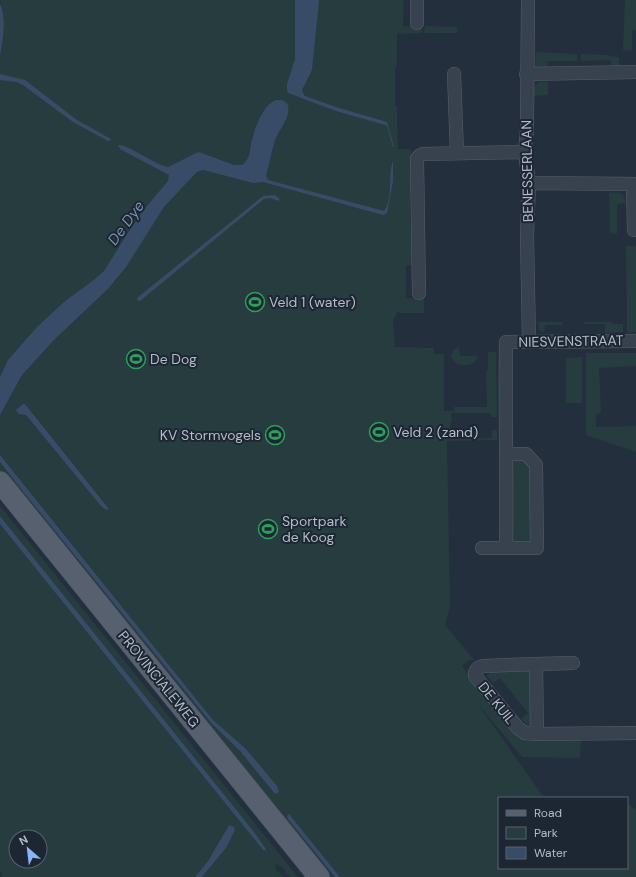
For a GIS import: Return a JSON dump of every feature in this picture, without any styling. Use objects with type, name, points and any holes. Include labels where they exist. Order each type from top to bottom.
[{"type":"main road","name":"PROVINCIALEWEG","points":[[0,482],[319,877]]},
{"type":"street","points":[[417,0],[417,23]]},
{"type":"street","name":"BENESSERLAAN","points":[[528,0],[525,152],[529,183],[527,235],[529,341]]},
{"type":"street","points":[[526,74],[636,72]]},
{"type":"street","points":[[454,74],[457,153]]},
{"type":"street","points":[[419,293],[417,159],[419,156],[423,154],[525,152]]},
{"type":"street","points":[[529,183],[635,184],[634,230]]},
{"type":"street","name":"NIESVENSTRAAT","points":[[507,454],[505,426],[506,342],[636,341]]},
{"type":"street","points":[[482,548],[506,548],[537,548],[536,465],[526,454],[507,454],[506,548]]},
{"type":"street","name":"DE KUIL","points":[[536,664],[537,734]]},
{"type":"street","name":"DE KUIL","points":[[573,664],[483,666],[478,668],[475,672],[475,676],[518,728],[525,733],[636,733]]},
{"type":"green space","points":[[0,0],[295,0],[295,59],[288,93],[298,97],[312,70],[319,0],[404,0],[403,26],[421,27],[422,33],[397,34],[397,67],[395,67],[395,106],[397,106],[398,149],[411,149],[410,219],[414,265],[406,266],[406,298],[424,298],[424,313],[400,313],[398,311],[393,320],[395,347],[434,348],[434,354],[444,354],[444,411],[454,411],[454,407],[487,407],[486,371],[488,371],[488,352],[496,352],[497,417],[491,417],[491,413],[451,413],[452,422],[450,422],[452,439],[492,438],[492,430],[497,430],[497,440],[447,441],[450,606],[445,625],[474,660],[469,660],[462,666],[515,732],[581,738],[580,758],[522,757],[478,704],[542,795],[547,797],[498,797],[498,869],[628,869],[628,804],[636,810],[636,877],[340,877],[289,814],[335,877],[325,877],[0,473],[0,462],[212,724],[240,751],[275,794],[260,767],[246,749],[217,725],[0,455],[0,415],[22,375],[54,340],[117,279],[164,207],[197,172],[203,170],[253,183],[263,182],[277,135],[286,121],[266,108],[252,136],[248,160],[243,165],[234,165],[198,152],[168,167],[176,176],[100,290],[0,387],[0,56],[4,34],[3,12]],"holes":[[[25,404],[109,509],[106,510],[26,415],[18,414]]]},
{"type":"green space","points":[[625,0],[636,0],[636,30],[632,30],[632,51],[623,50]]},
{"type":"green space","points":[[425,26],[457,27],[457,33],[424,33]]},
{"type":"green space","points":[[536,52],[577,54],[577,61],[548,61],[547,68],[539,69],[535,67]]},
{"type":"green space","points":[[581,54],[619,57],[619,68],[611,67],[611,60],[581,61]]},
{"type":"green space","points":[[539,82],[548,82],[548,95],[533,96],[534,87]]},
{"type":"green space","points":[[609,192],[621,193],[624,196],[626,203],[617,204],[617,234],[610,233]]},
{"type":"green space","points":[[626,246],[636,246],[636,332],[627,333]]},
{"type":"green space","points":[[538,322],[562,322],[562,325],[545,325],[544,333],[539,330]]},
{"type":"green space","points":[[584,322],[612,322],[613,324],[623,324],[623,332],[605,333],[605,324],[584,324]]},
{"type":"green space","points":[[459,347],[460,356],[478,356],[475,362],[469,365],[464,365],[454,362],[451,354]]},
{"type":"green space","points":[[586,353],[636,353],[636,366],[599,368],[601,413],[596,414],[596,427],[636,426],[636,452],[586,435]]},
{"type":"green space","points":[[582,357],[582,403],[566,403],[566,358]]},
{"type":"green space","points":[[514,461],[526,461],[531,467],[531,541],[510,541],[510,467]]},
{"type":"green space","points":[[0,506],[298,877],[290,877],[282,867],[276,864],[275,869],[284,877],[202,877],[226,848],[235,830],[235,828],[228,826],[208,861],[195,877],[2,877],[0,869],[0,524],[31,560],[263,850],[269,852],[0,516]]},
{"type":"green space","points":[[49,558],[310,877],[304,877]]},
{"type":"green space","points":[[528,671],[530,673],[531,724],[529,727],[521,719],[528,713],[500,678],[493,683],[487,676],[491,672]]},
{"type":"water","points":[[295,0],[319,0],[312,70],[302,90],[305,96],[387,122],[394,147],[387,126],[336,111],[288,93],[287,84],[295,59]]},
{"type":"water","points":[[0,3],[4,23],[0,56]]},
{"type":"water","points":[[0,74],[25,80],[77,120],[111,140],[108,141],[73,122],[23,85],[17,82],[0,80]]},
{"type":"water","points":[[277,100],[282,100],[287,103],[288,114],[274,144],[266,176],[268,180],[384,211],[388,201],[393,161],[393,181],[387,213],[383,215],[263,182],[253,183],[203,170],[197,172],[164,207],[126,267],[109,288],[54,340],[22,375],[0,415],[0,377],[8,360],[37,327],[64,302],[104,271],[131,228],[168,181],[169,175],[120,149],[118,145],[128,148],[168,167],[198,152],[234,165],[242,165],[249,155],[254,131],[259,120],[265,109]]},
{"type":"water","points":[[275,195],[279,198],[279,201],[270,198],[264,199],[140,301],[137,300],[137,298],[263,196]]},
{"type":"water","points":[[25,404],[109,509],[106,510],[101,506],[26,415],[18,414],[18,412],[15,411]]},
{"type":"water","points":[[0,455],[213,720],[246,749],[277,786],[279,792],[275,794],[240,751],[212,724],[25,494],[0,462]]},
{"type":"water","points":[[0,516],[254,832],[269,853],[266,850],[263,850],[0,524]]},
{"type":"water","points":[[289,814],[340,877],[335,877],[288,819],[287,816]]},
{"type":"water","points":[[229,825],[234,827],[235,830],[226,848],[202,877],[195,877],[208,861]]},
{"type":"place","name":"Veld 1 (water)","points":[[255,302]]},
{"type":"place","name":"De Dog","points":[[136,359]]},
{"type":"place","name":"Veld 2 (zand)","points":[[379,432]]},
{"type":"place","name":"KV Stormvogels","points":[[275,435]]},
{"type":"place","name":"Sportpark de Koog","points":[[268,529]]},
{"type":"water label","name":"De Dye","points":[[126,223]]}]
